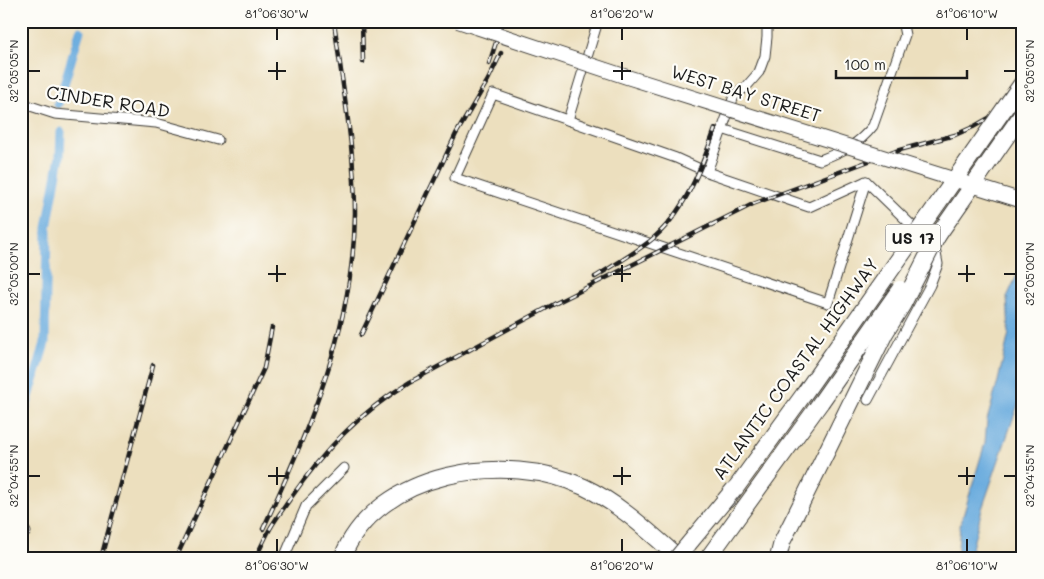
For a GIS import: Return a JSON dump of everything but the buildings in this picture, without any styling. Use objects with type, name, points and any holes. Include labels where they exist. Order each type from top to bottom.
[{"type":"highway","name":"ATLANTIC COASTAL HIGHWAY","points":[[688,558],[734,489],[804,394],[1023,82]]},
{"type":"highway","name":"US 17","points":[[708,558],[821,402],[1023,113]]},
{"type":"highway","points":[[778,558],[782,542],[886,333],[939,233]]},
{"type":"highway","points":[[342,558],[351,539],[359,528],[376,511],[391,500],[429,482],[476,470],[543,474],[562,478],[583,487],[623,510],[678,558],[734,489]]},
{"type":"main road","name":"WEST BAY STREET","points":[[458,21],[627,77],[1023,201]]},
{"type":"street","points":[[568,120],[598,21]]},
{"type":"street","points":[[707,172],[734,96],[746,87],[759,72],[765,56],[767,21]]},
{"type":"street","points":[[722,130],[820,160],[854,144],[863,138],[873,126],[905,35],[902,21]]},
{"type":"street","points":[[493,94],[809,207],[866,181],[828,303],[455,178],[493,94]]},
{"type":"street","name":"CINDER ROAD","points":[[21,103],[55,114],[156,123],[218,140]]},
{"type":"street","points":[[866,181],[935,248],[938,264],[930,285],[868,400]]},
{"type":"street","points":[[284,558],[306,506],[344,468]]},
{"type":"water","points":[[1023,247],[1023,390],[982,509],[971,558],[957,558],[960,526],[985,443],[987,420],[1009,333],[1007,297],[1017,275]]},
{"type":"waterway","points":[[58,104],[80,31]]},
{"type":"waterway","points":[[21,424],[45,343],[47,228],[60,156],[61,132]]},
{"type":"railway","points":[[263,529],[297,453],[326,375],[338,336],[353,255],[355,213],[353,165],[334,21]]},
{"type":"railway","points":[[362,21],[363,62]]},
{"type":"railway","points":[[489,64],[503,21]]},
{"type":"railway","points":[[361,335],[456,134],[488,80],[501,53]]},
{"type":"railway","points":[[255,558],[278,516],[329,449],[375,406],[410,382],[558,302],[753,204],[896,151],[955,135],[973,127],[996,114],[1023,80]]},
{"type":"railway","points":[[595,277],[650,241],[673,218],[690,190],[704,160],[715,129]]},
{"type":"railway","points":[[176,558],[264,368],[272,327]]},
{"type":"railway","points":[[101,558],[153,365]]}]
